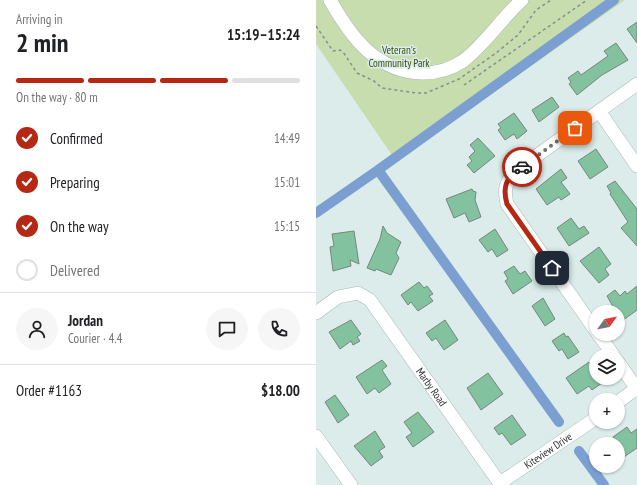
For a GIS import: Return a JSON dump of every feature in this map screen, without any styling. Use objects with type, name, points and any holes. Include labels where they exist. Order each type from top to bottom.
[{"type":"street","points":[[330,0],[347,28],[379,60],[389,66],[401,70],[427,73],[440,71],[462,62],[522,0]]},
{"type":"street","points":[[589,321],[507,204],[504,192],[506,182],[514,172],[637,84]]},
{"type":"street","points":[[599,111],[637,166]]},
{"type":"street","name":"Marby Road","points":[[316,313],[338,297],[358,293],[370,300],[501,484]]},
{"type":"street","points":[[625,372],[637,389],[625,397]]},
{"type":"street","name":"Kiteview Drive","points":[[501,484],[589,423]]},
{"type":"street","points":[[316,436],[351,485]]},
{"type":"path","points":[[316,26],[333,51],[340,50],[343,52],[357,72],[364,78],[385,89],[416,94],[426,93],[459,79],[496,53],[518,35],[536,10],[551,0]]},
{"type":"path","points":[[464,85],[587,0]]},
{"type":"green space","name":"Veteran's Community Park","points":[[316,0],[625,0],[396,161],[316,44]]},
{"type":"building","points":[[637,22],[637,43],[627,29]]},
{"type":"building","points":[[616,43],[628,60],[602,75],[577,95],[569,84],[571,82],[568,78],[578,71],[581,75],[608,56],[604,51]]},
{"type":"building","points":[[552,97],[559,107],[539,122],[532,110]]},
{"type":"building","points":[[514,113],[527,131],[517,139],[514,134],[505,140],[498,130],[501,128],[498,124]]},
{"type":"building","points":[[478,138],[495,156],[474,173],[467,165],[472,161],[469,157],[475,151],[470,145]]},
{"type":"building","points":[[596,149],[608,167],[590,179],[578,161]]},
{"type":"building","points":[[561,169],[567,178],[561,182],[570,194],[561,200],[559,197],[547,205],[536,189]]},
{"type":"building","points":[[615,181],[637,209],[637,246],[621,228],[628,222],[610,194],[611,193],[607,186]]},
{"type":"building","points":[[472,189],[476,192],[475,200],[481,217],[469,222],[465,213],[454,218],[446,199]]},
{"type":"building","points":[[571,218],[579,229],[584,226],[589,233],[569,246],[557,228]]},
{"type":"building","points":[[383,226],[387,233],[401,242],[396,253],[399,258],[391,275],[376,269],[375,271],[367,268],[380,239]]},
{"type":"building","points":[[495,229],[508,250],[497,257],[492,249],[488,252],[479,240]]},
{"type":"building","points":[[354,231],[359,264],[350,260],[351,266],[333,271],[330,247],[334,246],[332,234]]},
{"type":"building","points":[[599,247],[611,264],[605,269],[609,275],[599,283],[580,261]]},
{"type":"building","points":[[514,266],[520,274],[525,271],[532,281],[513,294],[505,281],[508,279],[504,272]]},
{"type":"building","points":[[419,282],[424,288],[427,286],[433,294],[429,296],[433,301],[418,311],[411,302],[408,305],[401,295]]},
{"type":"building","points":[[637,286],[637,310],[625,319],[625,305],[612,305],[607,296],[615,290],[620,296],[625,291],[627,294]]},
{"type":"building","points":[[543,298],[555,319],[545,326],[532,306]]},
{"type":"building","points":[[351,320],[361,334],[357,337],[360,341],[353,345],[351,341],[340,349],[329,332]]},
{"type":"building","points":[[445,320],[458,340],[444,350],[436,338],[432,341],[426,333]]},
{"type":"building","points":[[564,333],[566,337],[568,336],[579,352],[568,359],[562,349],[559,351],[552,341]]},
{"type":"building","points":[[382,360],[387,366],[382,370],[391,384],[379,393],[375,388],[367,394],[356,377]]},
{"type":"building","points":[[589,362],[589,385],[599,385],[592,390],[589,386],[577,394],[566,378]]},
{"type":"building","points":[[488,373],[503,394],[481,410],[467,388]]},
{"type":"building","points":[[335,395],[349,415],[338,423],[325,402]]},
{"type":"building","points":[[418,412],[434,432],[413,447],[406,437],[412,433],[404,422]]},
{"type":"building","points":[[512,415],[526,435],[511,445],[502,433],[499,435],[494,428]]},
{"type":"building","points":[[627,427],[631,433],[637,429],[637,448],[625,456],[625,437],[613,437]]},
{"type":"building","points":[[375,431],[385,447],[379,451],[383,457],[371,466],[354,446]]},
{"type":"waterway","points":[[378,170],[614,0]]},
{"type":"waterway","points":[[316,213],[378,170],[559,422]]},
{"type":"waterway","points":[[579,451],[604,485]]},
{"type":"way so far","points":[[522,167],[575,128]]},
{"type":"route","points":[[522,167],[514,172],[506,182],[504,192],[507,204],[552,268]]}]
